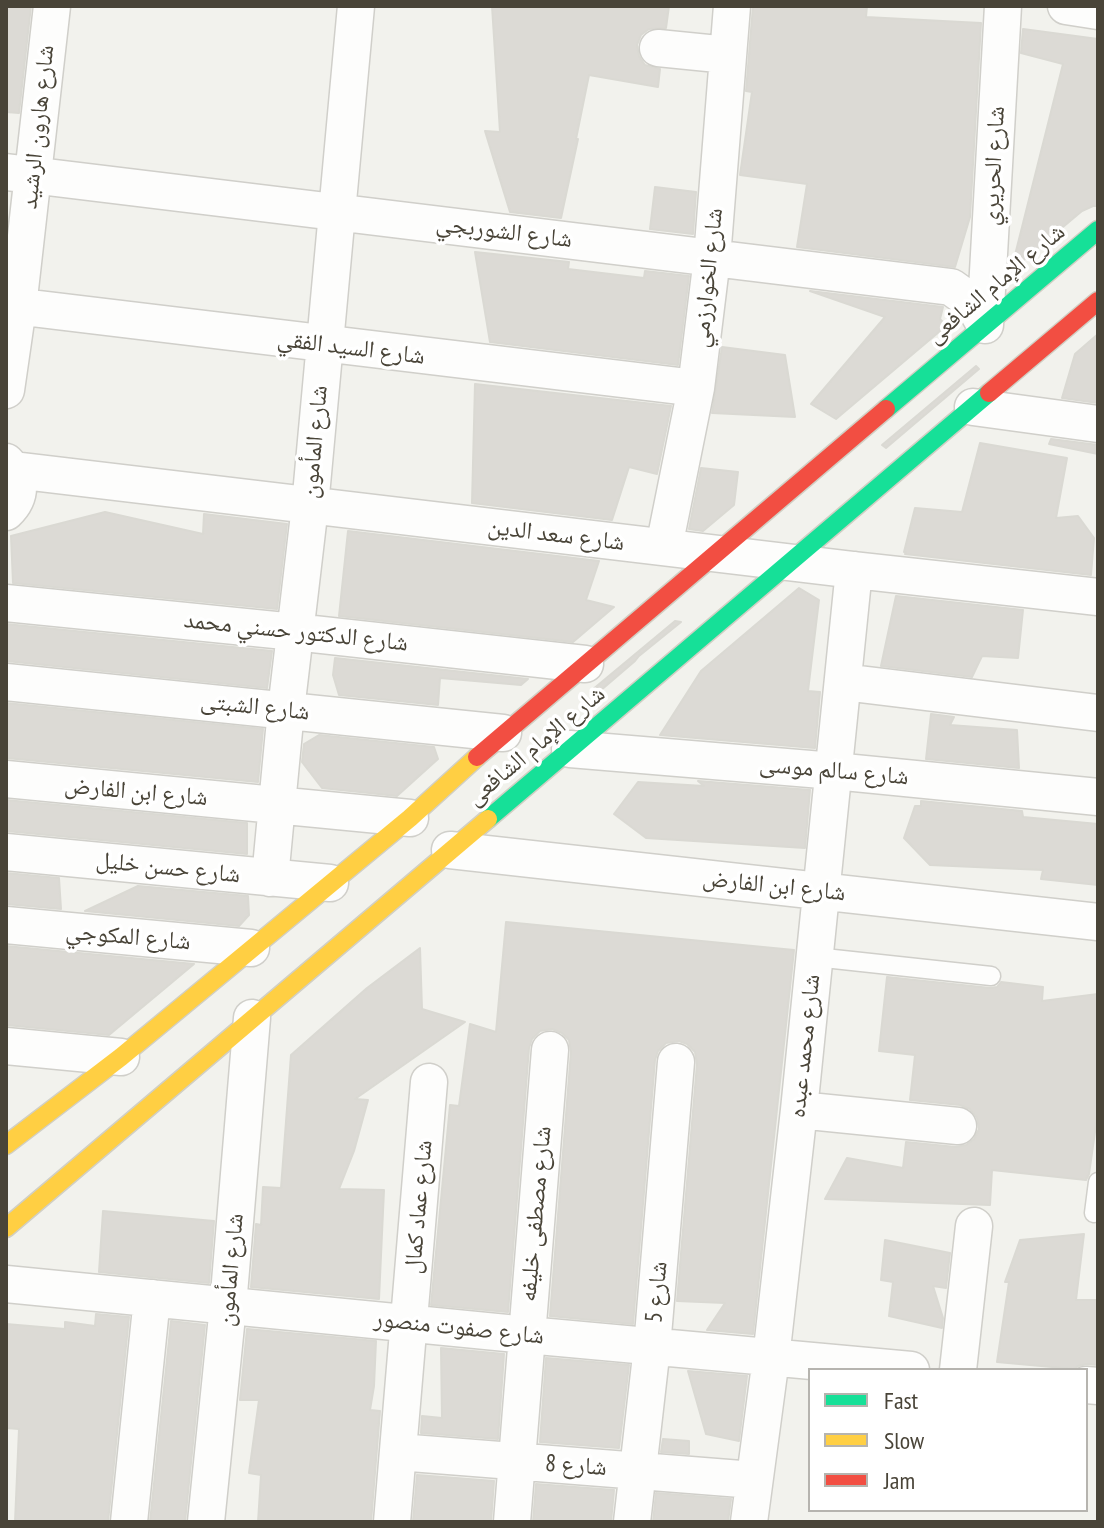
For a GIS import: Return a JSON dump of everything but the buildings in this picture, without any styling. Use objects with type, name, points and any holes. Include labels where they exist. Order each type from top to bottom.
[{"type":"main road","name":"شارع الإمام الشافعى","points":[[6,1145],[121,1057],[410,818],[503,733],[1098,230]]},
{"type":"main road","name":"شارع الإمام الشافعى","points":[[6,1228],[1098,301]]},
{"type":"street","name":"شارع هارون الرشيد","points":[[6,390],[19,174],[52,6]]},
{"type":"street","name":"شارع المأمون","points":[[270,878],[310,506],[356,6]]},
{"type":"street","name":"شارع الخوارزمي","points":[[664,547],[696,388],[712,258],[732,6]]},
{"type":"street","name":"شارع الحريري","points":[[985,325],[1003,6]]},
{"type":"street","points":[[1066,6],[1098,11]]},
{"type":"street","points":[[658,48],[728,55]]},
{"type":"street","name":"شارع الشوربجي","points":[[19,174],[951,287],[972,302],[985,325]]},
{"type":"street","name":"شارع السيد الفقي","points":[[12,306],[696,388]]},
{"type":"street","points":[[973,407],[1098,424]]},
{"type":"street","points":[[6,512],[18,495],[19,482],[10,466]]},
{"type":"street","name":"شارع سعد الدين","points":[[10,466],[310,506],[1098,597]]},
{"type":"street","name":"شارع محمد عبده","points":[[749,1522],[799,1110],[854,570]]},
{"type":"street","name":"شارع الدكتور حسني محمد","points":[[6,603],[585,664]]},
{"type":"street","name":"شارع الشبتى","points":[[6,682],[503,733]]},
{"type":"street","points":[[843,682],[1098,713]]},
{"type":"street","name":"شارع سالم موسى","points":[[570,749],[1098,797]]},
{"type":"street","name":"شارع ابن الفارض","points":[[6,779],[410,818]]},
{"type":"street","name":"شارع ابن الفارض","points":[[450,850],[1098,922]]},
{"type":"street","name":"شارع حسن خليل","points":[[6,852],[330,883]]},
{"type":"street","name":"شارع المكوجي","points":[[6,925],[251,948]]},
{"type":"street","name":"شارع المأمون","points":[[206,1522],[252,1018]]},
{"type":"street","points":[[6,1046],[121,1057]]},
{"type":"street","name":"شارع مصطفى خليفه","points":[[512,1522],[550,1050]]},
{"type":"street","name":"شارع 5","points":[[632,1522],[652,1347],[676,1062]]},
{"type":"street","name":"شارع عماد كمال","points":[[392,1522],[429,1082]]},
{"type":"street","points":[[799,1110],[958,1126]]},
{"type":"street","points":[[958,1368],[974,1226]]},
{"type":"street","name":"شارع صفوت منصور","points":[[6,1284],[888,1368]]},
{"type":"street","points":[[129,1522],[152,1298]]},
{"type":"street","name":"شارع 8","points":[[398,1452],[754,1480]]},
{"type":"lane","points":[[815,957],[991,976]]},
{"type":"lane","points":[[1094,1213],[1098,1182]]},
{"type":"traffic: fast","points":[[886,409],[1098,230]]},
{"type":"traffic: fast","points":[[488,819],[989,393]]},
{"type":"traffic: slow","points":[[6,1145],[121,1057],[410,818],[477,757]]},
{"type":"traffic: slow","points":[[6,1228],[488,819]]},
{"type":"traffic: jam","points":[[989,393],[1098,301]]},
{"type":"traffic: jam","points":[[477,757],[886,409]]}]
